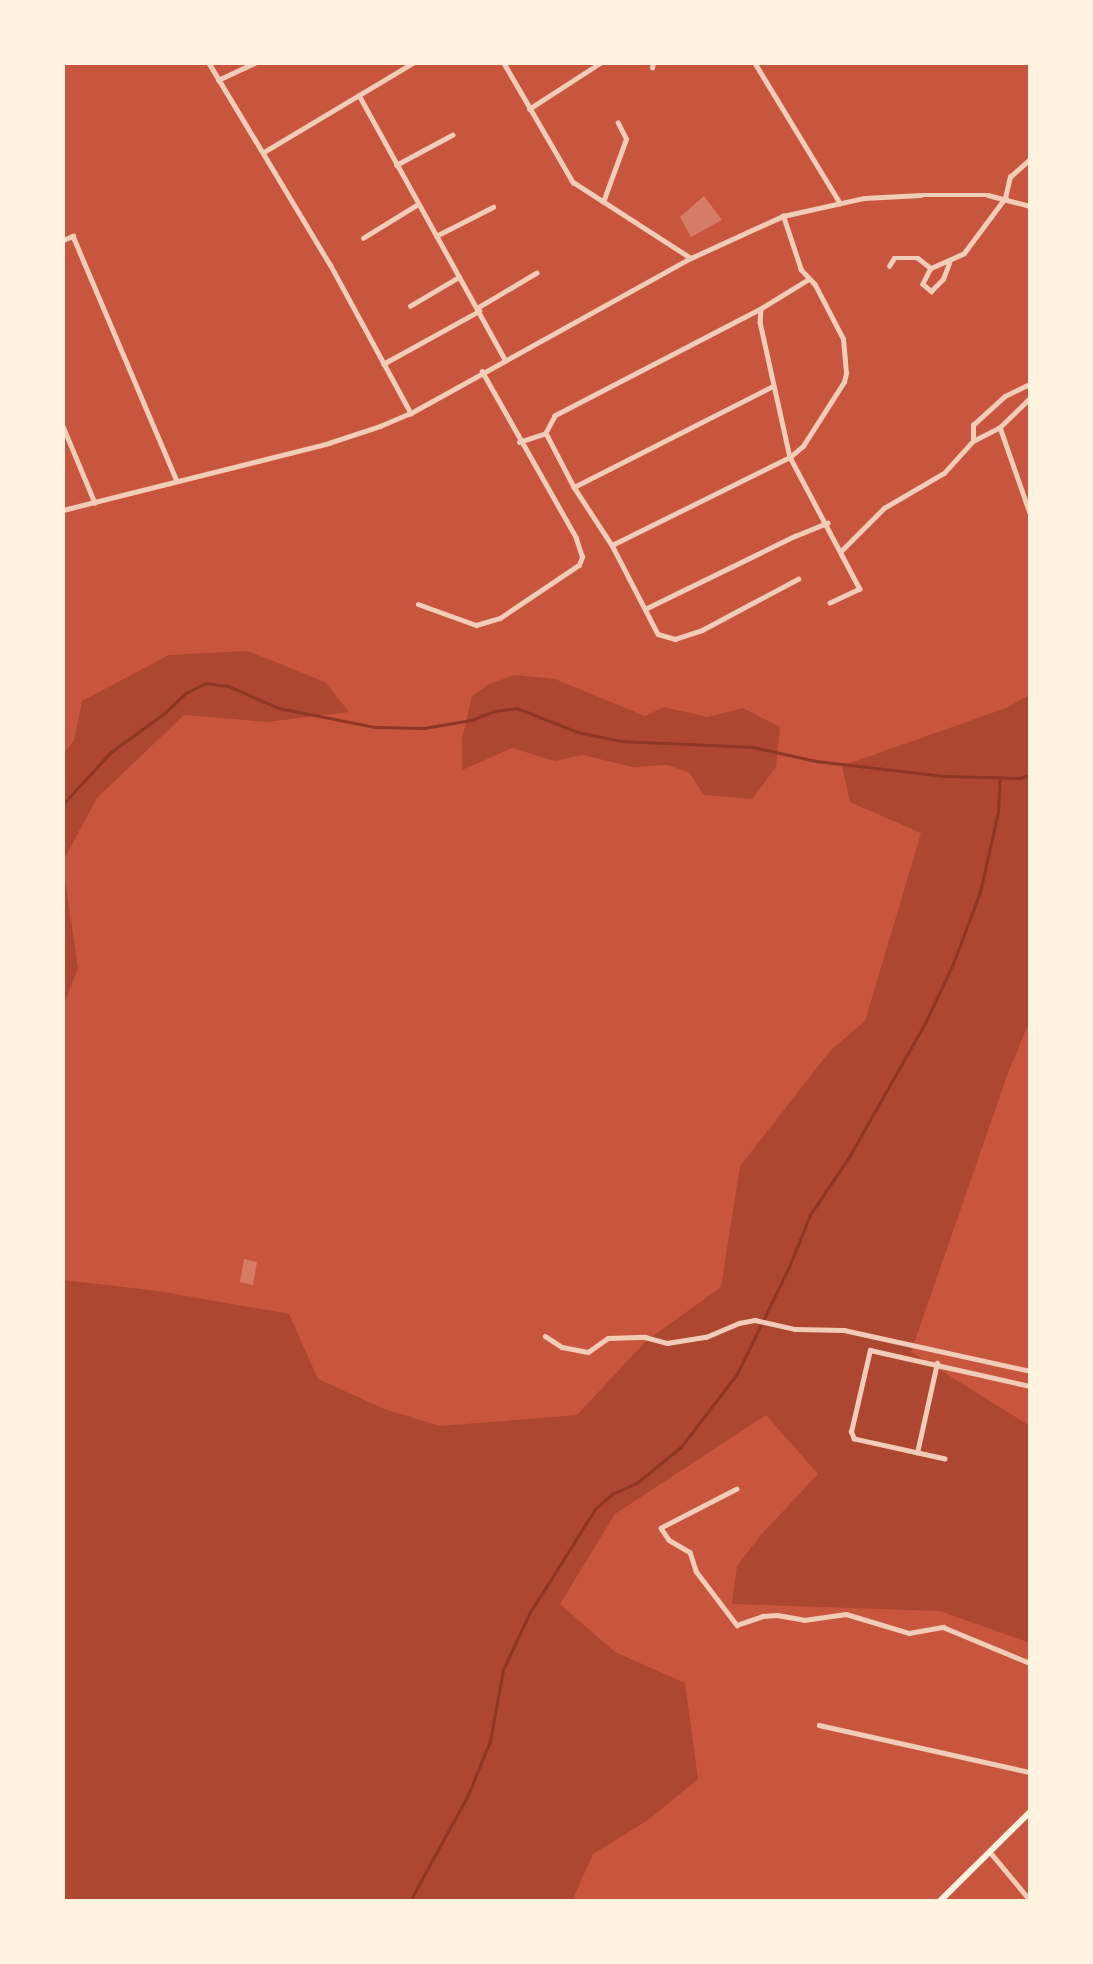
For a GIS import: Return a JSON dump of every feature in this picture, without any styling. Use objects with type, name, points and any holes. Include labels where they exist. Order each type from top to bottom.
[{"type":"main road","points":[[940,1901],[1030,1812]]},
{"type":"street","points":[[209,63],[264,152],[411,413]]},
{"type":"street","points":[[218,80],[254,63]]},
{"type":"street","points":[[264,152],[412,63]]},
{"type":"street","points":[[504,63],[573,183],[691,258]]},
{"type":"street","points":[[529,109],[600,63]]},
{"type":"street","points":[[755,63],[840,203]]},
{"type":"street","points":[[359,95],[505,360]]},
{"type":"street","points":[[603,202],[626,139],[618,123]]},
{"type":"street","points":[[396,165],[452,135]]},
{"type":"street","points":[[949,262],[943,279],[931,291],[923,284],[931,268],[964,253],[1005,198],[1010,177],[1030,159]]},
{"type":"street","points":[[63,510],[330,443],[411,413],[691,258],[783,216],[840,203],[922,195],[1005,198],[1030,206]]},
{"type":"street","points":[[363,238],[418,204]]},
{"type":"street","points":[[436,236],[494,207]]},
{"type":"street","points":[[612,545],[790,457],[803,446],[831,405],[846,373],[838,328],[815,285],[800,270],[783,216]]},
{"type":"street","points":[[63,240],[74,236],[177,481]]},
{"type":"street","points":[[890,266],[894,258],[918,258],[931,268]]},
{"type":"street","points":[[383,364],[478,310],[536,273]]},
{"type":"street","points":[[410,306],[459,277]]},
{"type":"street","points":[[519,442],[546,433],[555,416],[761,309],[808,280]]},
{"type":"street","points":[[761,309],[761,327],[790,457],[860,589],[830,603]]},
{"type":"street","points":[[418,604],[476,625],[500,618],[579,565],[582,550],[576,538],[519,442],[482,372]]},
{"type":"street","points":[[973,441],[973,425],[1005,396],[1030,384]]},
{"type":"street","points":[[574,487],[774,386]]},
{"type":"street","points":[[841,551],[895,499],[949,469],[973,441],[1000,427],[1030,398]]},
{"type":"street","points":[[63,426],[95,503]]},
{"type":"street","points":[[1000,427],[1030,513]]},
{"type":"street","points":[[546,433],[574,487],[612,545],[658,634],[675,639],[702,630],[798,579]]},
{"type":"street","points":[[645,609],[827,523]]},
{"type":"street","points":[[545,1336],[562,1347],[587,1352],[608,1338],[645,1336],[667,1343],[706,1336],[739,1323],[755,1320],[795,1329],[844,1330],[1030,1371]]},
{"type":"street","points":[[945,1459],[854,1438],[851,1432],[870,1350],[1030,1385]]},
{"type":"street","points":[[917,1453],[937,1363]]},
{"type":"street","points":[[737,1489],[661,1528],[670,1540],[690,1552],[696,1571],[737,1625],[763,1616],[777,1615],[804,1620],[846,1614],[909,1633],[943,1627],[1030,1663]]},
{"type":"street","points":[[819,1725],[1030,1772]]},
{"type":"street","points":[[989,1852],[1030,1899]]},
{"type":"shaded area","points":[[248,651],[325,682],[349,712],[267,722],[184,715],[97,798],[63,861],[63,754],[74,741],[82,701],[169,655]]},
{"type":"shaded area","points":[[515,675],[555,679],[645,716],[664,707],[707,717],[743,708],[780,727],[776,767],[752,799],[704,795],[689,772],[667,765],[632,767],[583,755],[555,761],[512,748],[462,770],[462,739],[472,696],[489,684]]},
{"type":"shaded area","points":[[1030,695],[1030,1020],[1008,1073],[911,1352],[1030,1426],[1030,1643],[940,1611],[732,1604],[737,1566],[760,1536],[818,1474],[766,1415],[615,1514],[560,1604],[615,1652],[685,1683],[698,1779],[648,1820],[593,1854],[572,1901],[63,1901],[63,1280],[158,1291],[289,1314],[318,1379],[384,1409],[440,1426],[577,1415],[646,1341],[721,1287],[740,1166],[830,1051],[865,1021],[921,833],[850,802],[842,766],[1006,708]]},
{"type":"shaded area","points":[[63,866],[78,968],[63,1007]]},
{"type":"building","points":[[704,196],[722,220],[691,237],[680,217]]},
{"type":"building","points":[[244,1259],[257,1262],[253,1285],[240,1282]]},
{"type":"waterway","points":[[63,804],[111,752],[166,712],[186,693],[206,683],[228,686],[279,708],[375,727],[424,728],[472,720],[494,711],[517,708],[578,732],[621,741],[753,747],[816,761],[944,776],[1020,778],[1030,775]]},
{"type":"waterway","points":[[410,1901],[468,1795],[490,1741],[503,1670],[529,1614],[595,1509],[612,1494],[637,1483],[681,1447],[737,1374],[789,1267],[810,1215],[849,1157],[925,1023],[953,964],[980,892],[998,812],[1000,777]]}]
